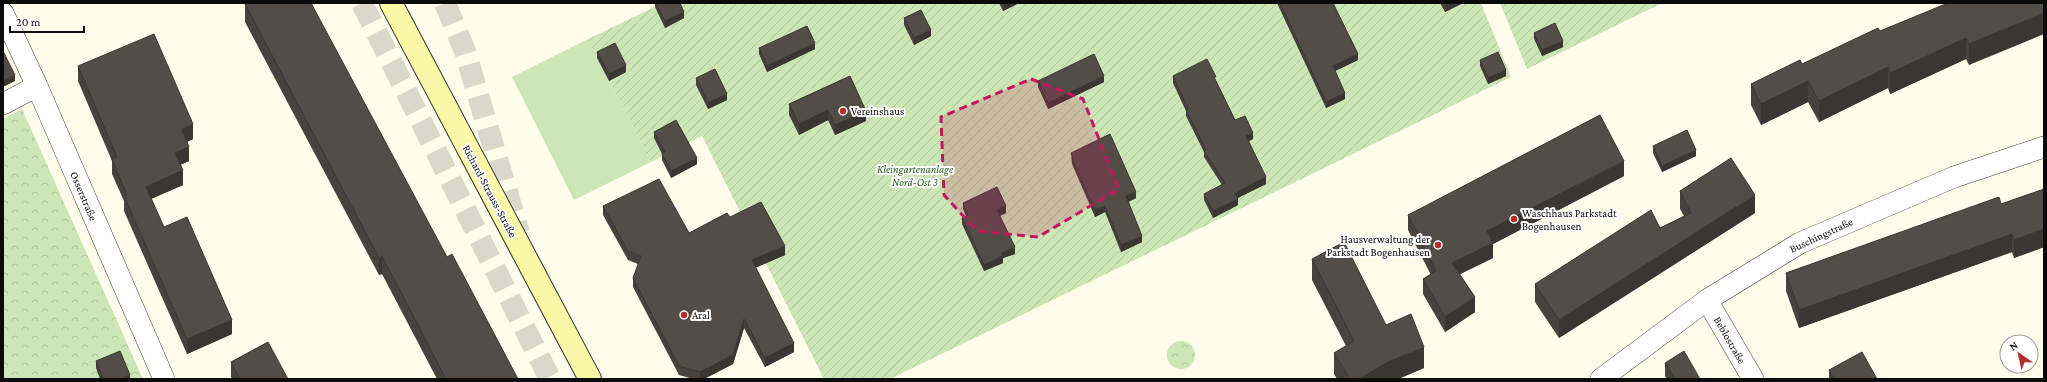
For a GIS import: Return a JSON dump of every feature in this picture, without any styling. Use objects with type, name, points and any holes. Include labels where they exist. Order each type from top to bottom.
[{"type":"main road","name":"Richard-Strauss-Straße","points":[[391,3],[590,379]]},
{"type":"street","name":"Osserstraße","points":[[3,13],[37,86],[164,379]]},
{"type":"street","points":[[3,104],[37,86]]},
{"type":"street","name":"Buschingstraße","points":[[1600,379],[1707,300],[1800,243],[1954,177],[2044,147]]},
{"type":"street","name":"Beblostraße","points":[[1707,300],[1753,379]]},
{"type":"highlighted area","points":[[1031,79],[1083,99],[1119,189],[1038,237],[977,231],[944,195],[941,117]]},
{"type":"green space","name":"Kleingartenanlage Nord-Ost 3","points":[[663,3],[1481,3],[1511,77],[890,379],[824,379],[702,136],[651,162],[588,39]]},
{"type":"green space","points":[[1500,3],[1662,3],[1527,69]]},
{"type":"green space","points":[[588,39],[651,162],[574,200],[512,77]]},
{"type":"green space","points":[[22,109],[143,379],[3,379],[3,119]]},
{"type":"green space","points":[[1181,341],[1191,345],[1195,355],[1191,365],[1181,369],[1171,365],[1167,355],[1171,345]]},
{"type":"building","points":[[311,3],[447,257],[452,254],[518,379],[446,379],[382,256],[379,258],[245,4]]},
{"type":"building","points":[[656,3],[680,3],[684,12],[665,21]]},
{"type":"building","points":[[1280,3],[1333,3],[1358,54],[1333,66],[1345,93],[1326,102]]},
{"type":"building","points":[[1443,3],[1450,3],[1445,6]]},
{"type":"building","points":[[1948,3],[2044,3],[2044,13],[1969,44],[1966,38],[1890,73],[1888,67],[1819,101],[1808,81],[1761,104],[1751,84],[1800,60],[1802,64],[1878,28],[1880,31]]},
{"type":"building","points":[[921,10],[931,30],[914,38],[904,18]]},
{"type":"building","points":[[1555,23],[1563,41],[1542,50],[1534,33]]},
{"type":"building","points":[[807,26],[815,43],[767,66],[759,48]]},
{"type":"building","points":[[154,34],[193,124],[182,129],[189,147],[175,153],[183,170],[146,187],[164,227],[187,217],[232,320],[187,339],[124,196],[127,195],[112,159],[117,157],[78,66]]},
{"type":"building","points":[[615,43],[626,65],[609,74],[597,52]]},
{"type":"building","points":[[3,51],[15,75],[3,81]]},
{"type":"building","points":[[1498,52],[1506,70],[1488,78],[1480,60]]},
{"type":"building","points":[[1094,54],[1104,76],[1048,103],[1038,81]]},
{"type":"building","points":[[1207,59],[1235,120],[1245,116],[1253,133],[1246,136],[1266,177],[1235,193],[1238,199],[1213,211],[1204,194],[1225,183],[1204,151],[1206,150],[1186,110],[1188,109],[1173,76]]},
{"type":"building","points":[[715,69],[727,94],[708,103],[696,78]]},
{"type":"building","points":[[850,76],[866,111],[835,125],[828,110],[799,124],[789,104]]},
{"type":"building","points":[[1600,115],[1624,161],[1487,231],[1493,243],[1452,263],[1475,297],[1445,317],[1423,279],[1436,271],[1408,215]]},
{"type":"building","points":[[676,120],[697,158],[671,171],[662,154],[665,152],[654,132]]},
{"type":"building","points":[[1687,130],[1696,150],[1662,166],[1653,146]]},
{"type":"building","points":[[1110,134],[1136,192],[1126,196],[1142,236],[1121,245],[1105,206],[1095,210],[1071,153]]},
{"type":"building","points":[[1731,158],[1755,195],[1559,320],[1535,284],[1651,210],[1660,228],[1691,213],[1680,191]]},
{"type":"building","points":[[659,179],[689,233],[727,213],[730,217],[761,202],[785,246],[752,260],[794,343],[765,358],[744,319],[733,355],[700,372],[679,366],[633,278],[641,256],[628,251],[603,206]]},
{"type":"building","points":[[997,187],[1006,206],[997,210],[1015,247],[1002,253],[1003,256],[984,265],[962,218],[968,215],[963,203]]},
{"type":"building","points":[[2044,189],[2044,229],[2014,240],[2012,234],[1799,310],[1786,273],[1999,197],[2001,204]]},
{"type":"building","points":[[1344,242],[1386,325],[1411,314],[1424,347],[1388,362],[1359,379],[1350,379],[1334,353],[1354,341],[1312,259]]},
{"type":"building","points":[[268,342],[288,379],[240,379],[231,362]]},
{"type":"building","points":[[120,351],[130,375],[121,379],[103,379],[96,361]]},
{"type":"building","points":[[1684,351],[1700,379],[1675,379],[1665,363]]},
{"type":"building","points":[[1862,352],[1877,379],[1834,379],[1829,370]]},
{"type":"tunnel","points":[[362,3],[550,379]]},
{"type":"tunnel","points":[[445,3],[465,51],[519,233]]},
{"type":"place","name":"Vereinshaus","points":[[843,111]]},
{"type":"place","name":"Waschhaus Parkstadt Bogenhausen","points":[[1514,219]]},
{"type":"place","name":"Hausverwaltung der Parkstadt Bogenhausen","points":[[1438,245]]},
{"type":"place","name":"Aral","points":[[684,315]]}]
